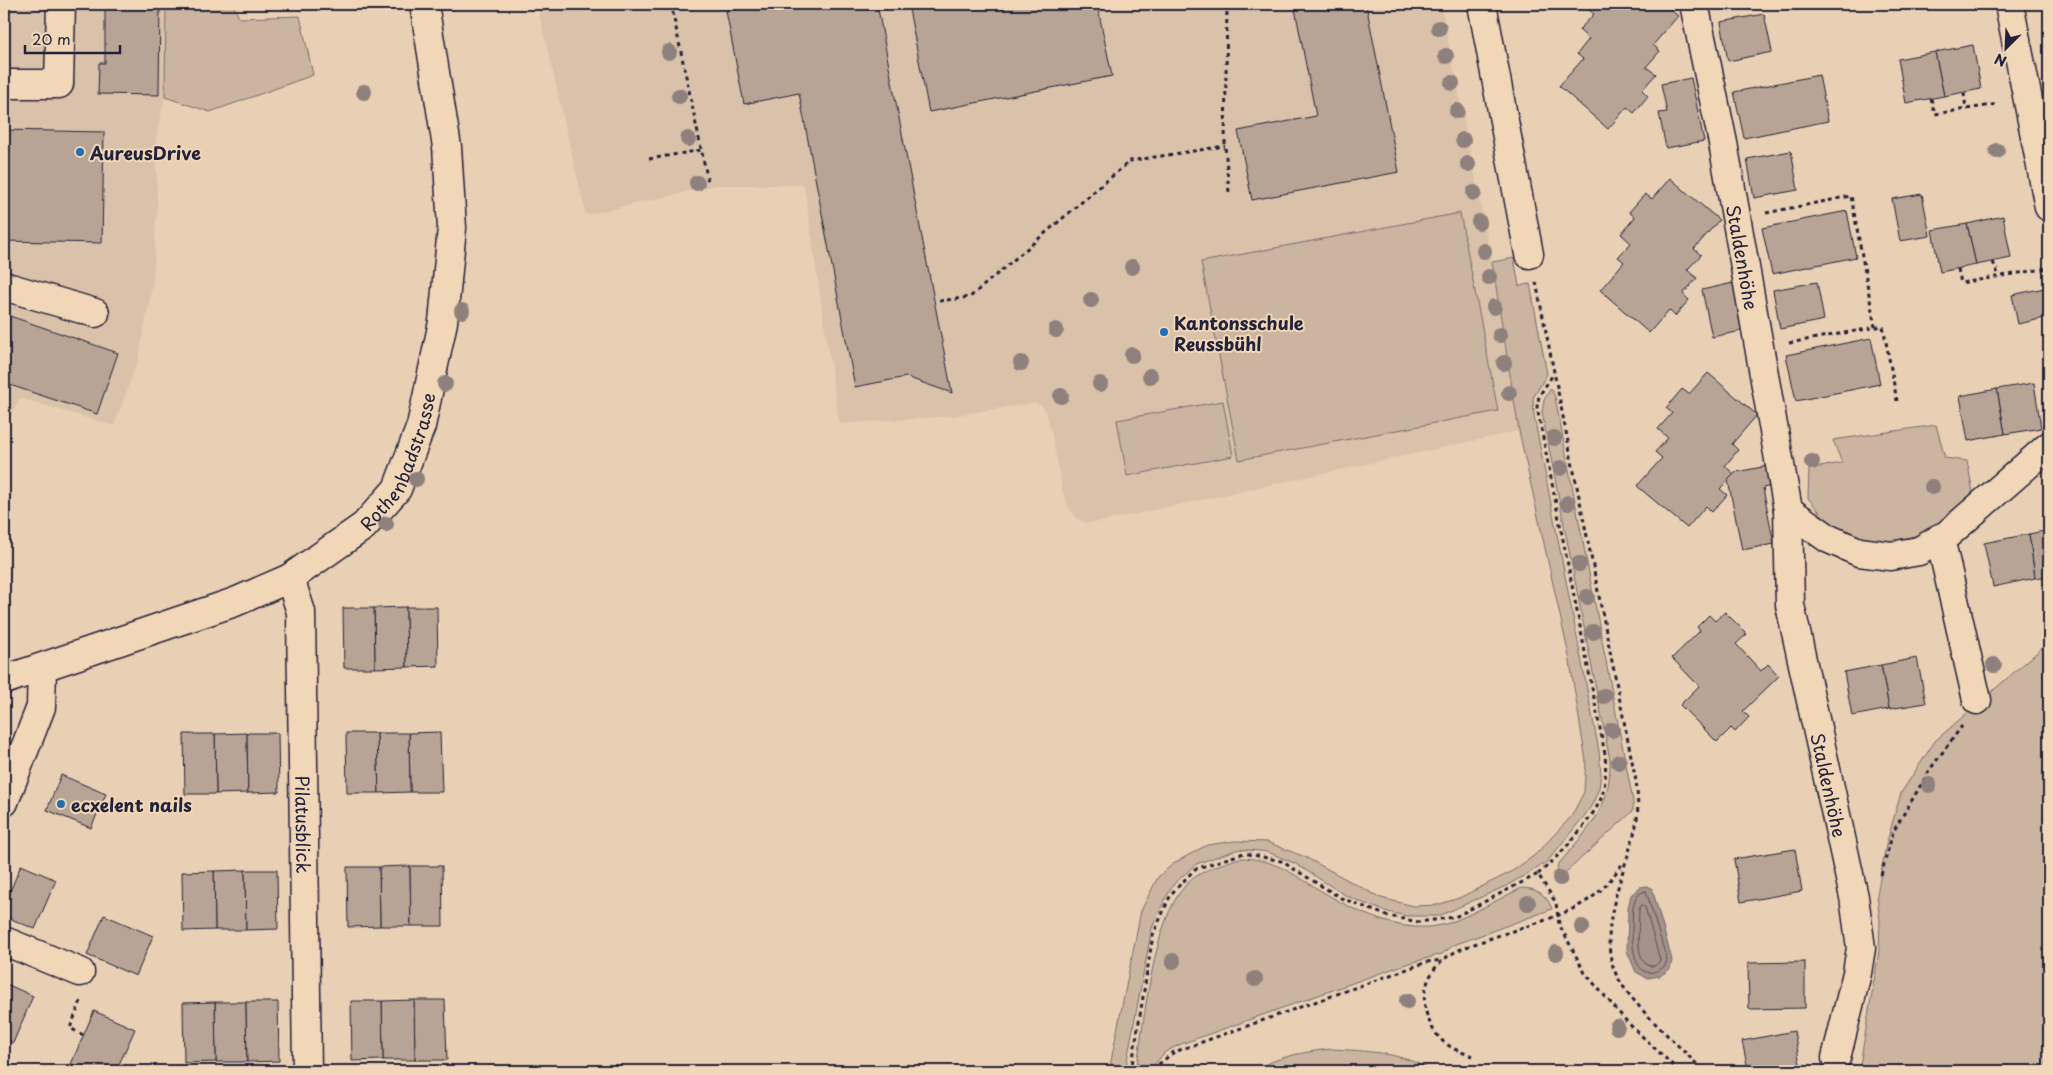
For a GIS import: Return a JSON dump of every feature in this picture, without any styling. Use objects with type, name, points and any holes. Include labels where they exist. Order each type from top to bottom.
[{"type":"street","points":[[4,84],[59,84],[61,4]]},
{"type":"street","name":"Rothenbadstrasse","points":[[4,680],[235,602],[290,578],[364,526],[397,488],[420,426],[443,322],[452,228],[447,147],[424,4]]},
{"type":"street","points":[[1482,4],[1529,254]]},
{"type":"street","name":"Staldenhöhe","points":[[1694,4],[1723,144],[1788,510],[1790,605],[1854,897],[1861,948],[1857,973],[1836,1058]]},
{"type":"street","points":[[2009,4],[2049,207]]},
{"type":"street","points":[[4,286],[95,313]]},
{"type":"street","points":[[1788,510],[1829,540],[1859,552],[1891,556],[1919,551],[1948,534],[2049,446]]},
{"type":"street","points":[[1940,538],[1977,700]]},
{"type":"street","name":"Pilatusblick","points":[[290,578],[301,612],[306,1071]]},
{"type":"street","points":[[4,802],[41,707],[42,668]]},
{"type":"street","points":[[4,941],[80,972]]},
{"type":"path","points":[[671,4],[708,182]]},
{"type":"path","points":[[1227,4],[1225,146],[1229,192]]},
{"type":"path","points":[[1964,93],[1966,109]]},
{"type":"path","points":[[1931,99],[1936,114],[2028,99]]},
{"type":"path","points":[[939,301],[970,296],[1130,161],[1225,146]]},
{"type":"path","points":[[648,159],[702,150]]},
{"type":"path","points":[[1736,218],[1851,196],[1874,327]]},
{"type":"path","points":[[1529,254],[1636,781],[1638,800],[1636,830],[1625,861],[1610,919],[1610,950],[1617,976],[1630,997],[1682,1048],[1702,1071]]},
{"type":"path","points":[[1993,262],[1999,276]]},
{"type":"path","points":[[1958,269],[1961,283],[2049,268]]},
{"type":"path","points":[[1760,348],[1883,326],[1897,401]]},
{"type":"path","points":[[1131,1071],[1153,935],[1170,894],[1195,870],[1244,853],[1280,861],[1341,898],[1388,916],[1420,922],[1455,918],[1538,874],[1552,863],[1597,807],[1606,777],[1605,754],[1537,407],[1539,396],[1554,373]]},
{"type":"path","points":[[1880,879],[1893,832],[1930,768],[1968,717],[1977,700]]},
{"type":"path","points":[[1154,1071],[1159,1064],[1174,1052],[1427,962],[1442,960],[1462,949],[1580,905],[1606,887],[1625,861]]},
{"type":"path","points":[[1538,874],[1556,903],[1560,924],[1585,973],[1628,1023],[1679,1071]]},
{"type":"path","points":[[1442,960],[1431,974],[1425,988],[1424,1004],[1431,1029],[1445,1044],[1473,1056]]},
{"type":"shaded area","points":[[4,4],[166,4],[165,97],[156,137],[157,208],[153,282],[139,357],[114,426],[20,398],[4,429]]},
{"type":"shaded area","points":[[166,4],[233,4],[239,18],[300,16],[313,75],[210,112],[165,97]]},
{"type":"shaded area","name":"Kantonsschule Reussbühl","points":[[537,4],[1441,4],[1492,262],[1519,431],[1099,522],[1086,523],[1078,519],[1070,510],[1063,493],[1051,431],[1046,412],[1042,406],[1034,403],[951,416],[839,424],[804,185],[717,185],[586,215]]},
{"type":"shaded area","points":[[1460,213],[1498,411],[1239,460],[1201,262]]},
{"type":"shaded area","points":[[1514,258],[1519,286],[1530,284],[1547,374],[1533,398],[1534,416],[1599,751],[1601,774],[1599,788],[1593,803],[1546,863],[1506,886],[1439,916],[1406,916],[1363,903],[1345,895],[1296,864],[1268,852],[1239,849],[1196,864],[1174,884],[1152,928],[1125,1071],[1109,1071],[1141,911],[1158,877],[1174,863],[1207,845],[1235,841],[1267,842],[1305,857],[1381,898],[1414,906],[1437,905],[1459,898],[1511,872],[1535,855],[1571,817],[1584,792],[1586,761],[1569,656],[1519,431],[1492,262]]},
{"type":"shaded area","points":[[1551,388],[1555,397],[1633,801],[1633,811],[1565,873],[1559,873],[1557,866],[1587,830],[1602,807],[1609,778],[1610,760],[1542,412],[1544,400]]},
{"type":"shaded area","points":[[1223,401],[1233,456],[1127,476],[1117,420]]},
{"type":"shaded area","points":[[1936,425],[1945,458],[1967,461],[1973,492],[1938,530],[1887,543],[1838,534],[1808,498],[1809,469],[1842,463],[1833,440]]},
{"type":"shaded area","points":[[2049,642],[2049,1071],[1859,1071],[1879,951],[1880,921],[1877,895],[1886,845],[1901,793],[1935,741]]},
{"type":"shaded area","points":[[1240,858],[1260,860],[1278,866],[1361,912],[1378,919],[1414,927],[1432,927],[1449,923],[1522,888],[1541,893],[1552,909],[1454,945],[1442,954],[1403,965],[1181,1044],[1165,1052],[1149,1071],[1136,1071],[1152,973],[1165,921],[1186,885],[1198,875],[1211,868]]},
{"type":"shaded area","points":[[1331,1049],[1396,1056],[1432,1071],[1252,1071],[1290,1056]]},
{"type":"water","points":[[1647,886],[1652,888],[1672,960],[1670,969],[1660,976],[1647,978],[1636,972],[1627,951],[1628,908],[1631,895],[1640,887]]},
{"type":"building","points":[[105,4],[160,4],[159,95],[98,94],[99,63],[105,63]]},
{"type":"building","points":[[763,4],[877,4],[952,393],[906,377],[855,387],[799,93],[744,104],[726,11]]},
{"type":"building","points":[[908,4],[1097,4],[1112,76],[929,112]]},
{"type":"building","points":[[1294,4],[1366,4],[1399,172],[1252,200],[1238,131],[1316,116]]},
{"type":"building","points":[[1592,4],[1664,4],[1678,16],[1653,45],[1660,51],[1646,67],[1656,74],[1642,90],[1648,96],[1634,113],[1627,107],[1608,129],[1559,86],[1583,59],[1577,54],[1589,39],[1579,30],[1594,14],[1588,9]]},
{"type":"building","points":[[1764,14],[1772,52],[1728,61],[1721,22]]},
{"type":"building","points":[[1973,45],[1981,89],[1944,96],[1935,52]]},
{"type":"building","points":[[1935,52],[1944,96],[1906,103],[1898,59]]},
{"type":"building","points":[[1819,75],[1828,121],[1744,138],[1734,92]]},
{"type":"building","points":[[1691,78],[1704,141],[1666,148],[1659,113],[1667,112],[1661,84]]},
{"type":"building","points":[[4,130],[104,132],[102,243],[4,241]]},
{"type":"building","points":[[1791,151],[1798,190],[1754,198],[1747,159]]},
{"type":"building","points":[[1670,178],[1719,220],[1694,249],[1701,255],[1687,270],[1697,278],[1683,294],[1689,300],[1675,316],[1669,310],[1649,333],[1600,290],[1624,262],[1618,257],[1631,243],[1621,234],[1635,217],[1629,212],[1645,194],[1652,199]]},
{"type":"building","points":[[1922,194],[1930,236],[1900,241],[1892,199]]},
{"type":"building","points":[[1847,211],[1856,257],[1772,274],[1762,228]]},
{"type":"building","points":[[2003,216],[2011,258],[1976,265],[1967,224]]},
{"type":"building","points":[[1967,224],[1976,265],[1940,272],[1932,230]]},
{"type":"building","points":[[1817,282],[1824,320],[1780,329],[1773,290]]},
{"type":"building","points":[[1733,283],[1742,331],[1712,337],[1702,290]]},
{"type":"building","points":[[2049,287],[2049,317],[2018,324],[2012,295]]},
{"type":"building","points":[[4,314],[118,353],[97,414],[4,383]]},
{"type":"building","points":[[1871,338],[1880,384],[1796,401],[1786,355]]},
{"type":"building","points":[[1708,373],[1757,415],[1732,444],[1738,450],[1725,466],[1734,474],[1720,489],[1727,495],[1712,512],[1706,506],[1687,528],[1637,486],[1662,458],[1655,452],[1668,438],[1658,429],[1672,413],[1666,408],[1682,389],[1689,394]]},
{"type":"building","points":[[2034,383],[2041,428],[2005,434],[1997,389]]},
{"type":"building","points":[[1997,389],[2005,434],[1968,441],[1960,396]]},
{"type":"building","points":[[1768,466],[1772,486],[1763,488],[1774,544],[1742,550],[1728,480],[1736,472]]},
{"type":"building","points":[[2049,530],[2049,576],[2035,578],[2029,534]]},
{"type":"building","points":[[2029,534],[2035,578],[1993,587],[1984,543]]},
{"type":"building","points":[[406,607],[407,667],[375,668],[374,608]]},
{"type":"building","points":[[406,607],[437,607],[438,666],[407,667]]},
{"type":"building","points":[[343,608],[374,608],[375,668],[344,668]]},
{"type":"building","points":[[1725,612],[1747,634],[1736,644],[1761,671],[1768,664],[1779,676],[1743,711],[1749,717],[1735,732],[1731,728],[1717,742],[1680,705],[1699,686],[1672,658],[1700,631],[1697,627],[1709,615],[1715,621]]},
{"type":"building","points":[[1917,658],[1926,703],[1889,709],[1881,665]]},
{"type":"building","points":[[1881,665],[1889,709],[1852,716],[1844,672]]},
{"type":"building","points":[[440,732],[442,792],[410,792],[409,733]]},
{"type":"building","points":[[247,733],[248,793],[216,794],[215,734]]},
{"type":"building","points":[[247,733],[278,733],[279,792],[248,793]]},
{"type":"building","points":[[346,733],[377,733],[379,793],[347,793]]},
{"type":"building","points":[[377,733],[409,733],[410,792],[379,793]]},
{"type":"building","points":[[184,734],[215,734],[216,794],[185,794]]},
{"type":"building","points":[[61,775],[106,794],[91,828],[47,810]]},
{"type":"building","points":[[1795,849],[1802,891],[1741,902],[1734,859]]},
{"type":"building","points":[[21,865],[56,880],[35,929],[4,916],[4,906]]},
{"type":"building","points":[[410,866],[411,926],[380,926],[379,867]]},
{"type":"building","points":[[410,866],[442,866],[443,926],[411,926]]},
{"type":"building","points":[[347,867],[379,867],[380,926],[348,927]]},
{"type":"building","points":[[245,870],[246,930],[215,930],[214,871]]},
{"type":"building","points":[[245,870],[277,870],[278,929],[246,930]]},
{"type":"building","points":[[214,871],[215,930],[183,931],[182,872]]},
{"type":"building","points":[[104,915],[153,936],[136,976],[87,955]]},
{"type":"building","points":[[1805,962],[1805,1008],[1749,1009],[1748,963]]},
{"type":"building","points":[[4,983],[33,996],[13,1043],[4,1039]]},
{"type":"building","points":[[414,1000],[445,1000],[447,1060],[415,1060]]},
{"type":"building","points":[[414,1000],[415,1060],[383,1060],[382,1001]]},
{"type":"building","points":[[351,1001],[382,1001],[383,1060],[352,1061]]},
{"type":"building","points":[[215,1002],[246,1002],[247,1062],[216,1062]]},
{"type":"building","points":[[215,1002],[216,1062],[184,1063],[183,1003]]},
{"type":"building","points":[[246,1002],[278,1002],[279,1061],[247,1062]]},
{"type":"building","points":[[94,1011],[135,1029],[116,1071],[88,1071],[71,1064]]},
{"type":"building","points":[[1794,1031],[1800,1064],[1795,1065],[1796,1071],[1767,1071],[1766,1065],[1748,1069],[1742,1041]]},
{"type":"place","name":"AureusDrive","points":[[80,152]]},
{"type":"place","name":"Kantonsschule Reussbühl","points":[[1164,332]]},
{"type":"place","name":"ecxelent nails","points":[[61,804]]}]
